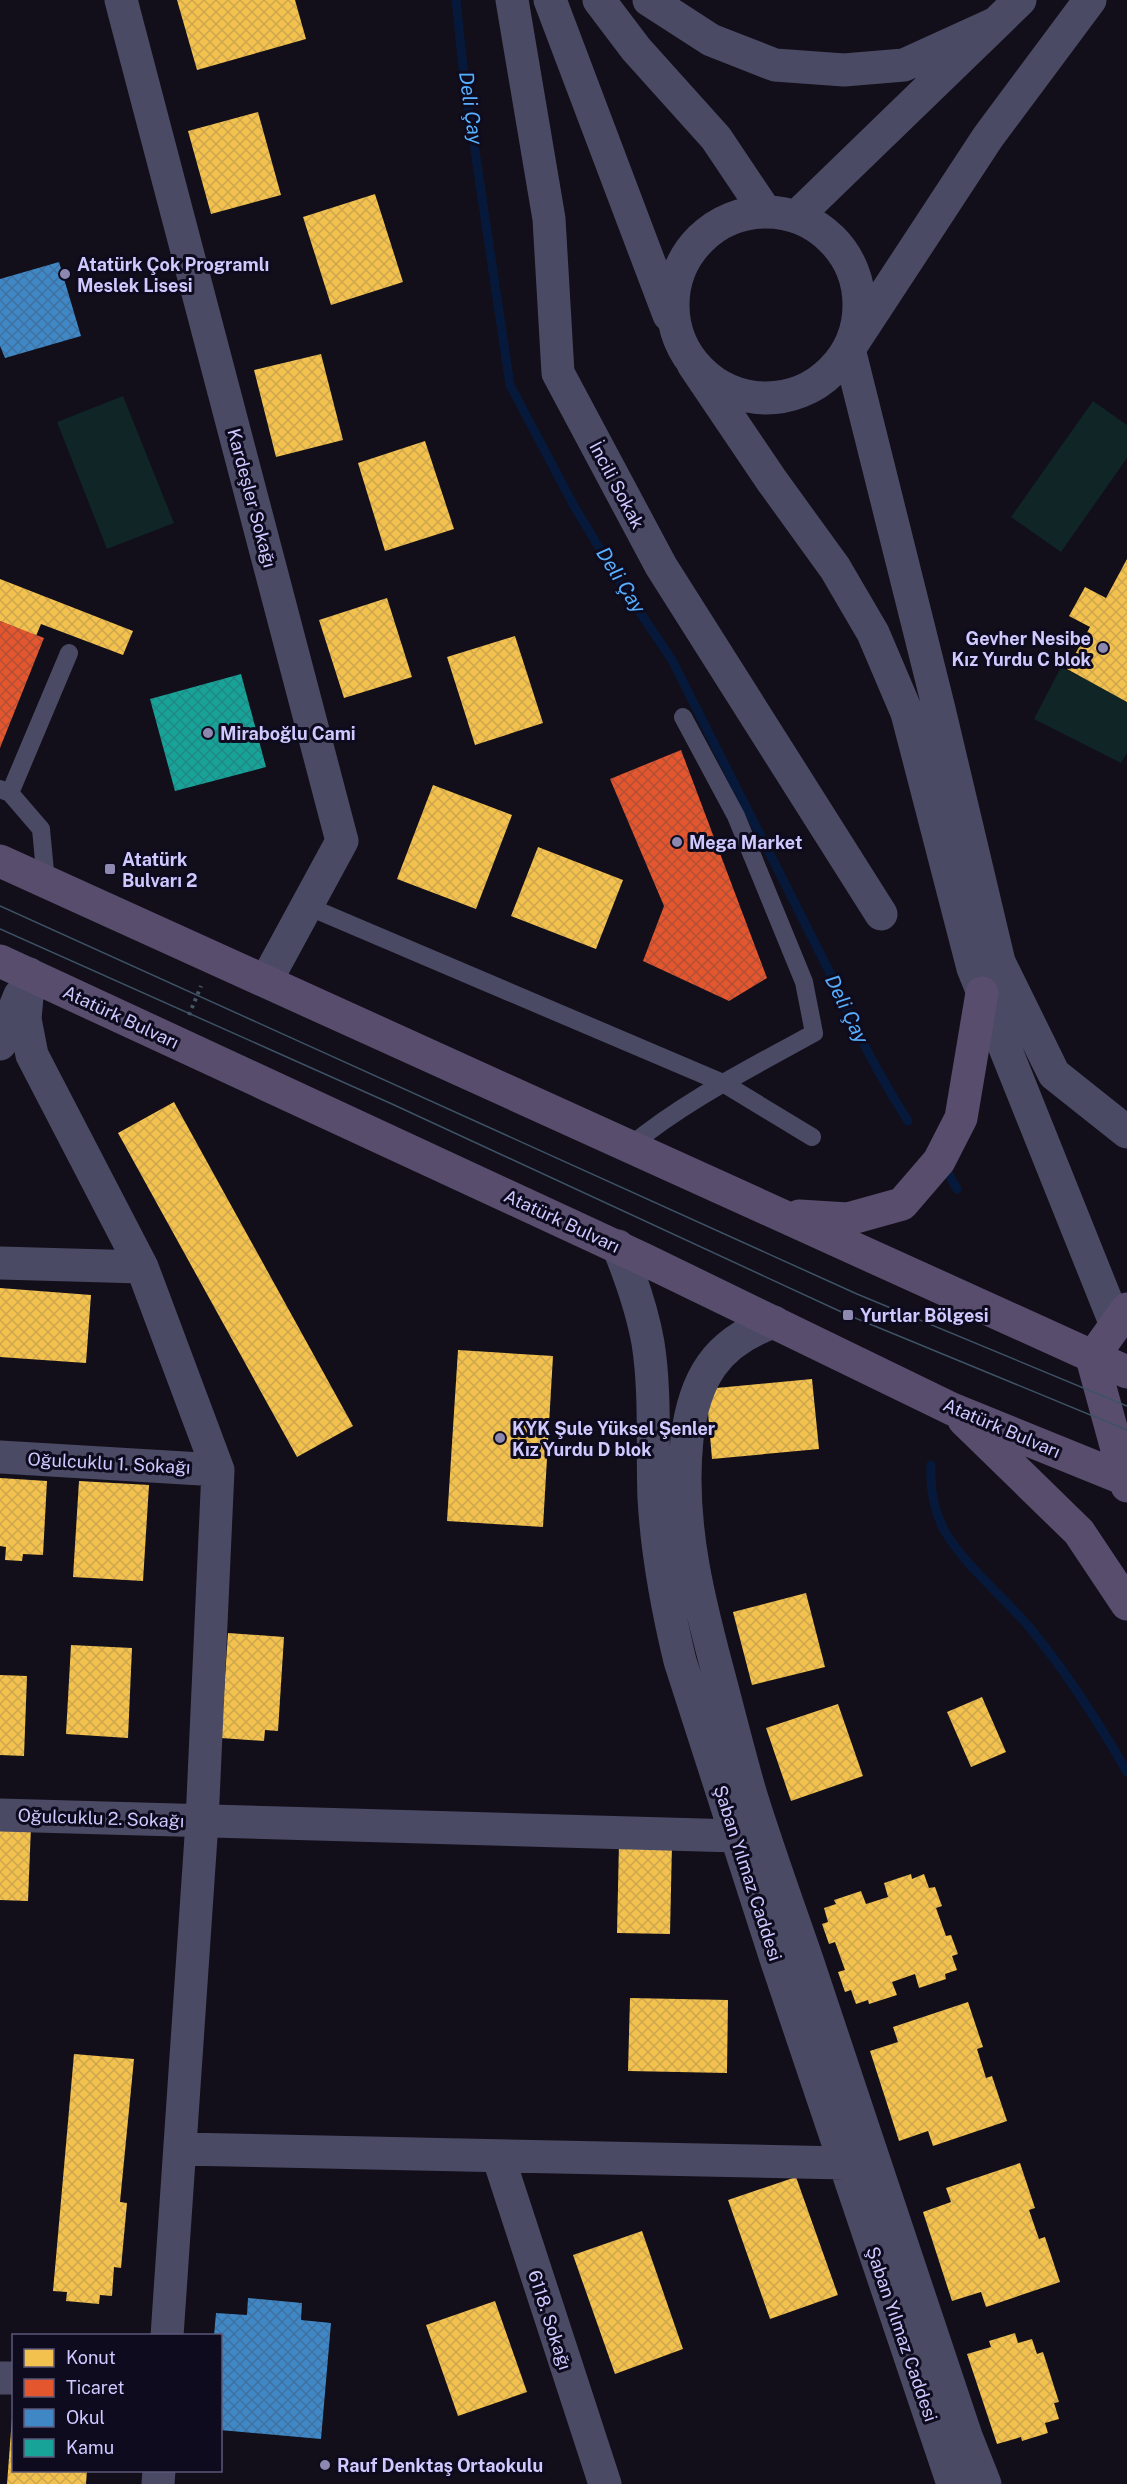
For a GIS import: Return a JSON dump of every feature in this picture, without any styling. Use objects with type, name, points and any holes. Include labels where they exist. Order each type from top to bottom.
[{"type":"main road","points":[[0,861],[1127,1372]]},
{"type":"main road","name":"Atatürk Bulvarı","points":[[14,968],[618,1246],[952,1409],[1126,1482]]},
{"type":"main road","points":[[776,1214],[848,1219],[902,1204],[939,1161],[961,1118],[982,993]]},
{"type":"main road","points":[[1092,1358],[1121,1317]]},
{"type":"main road","points":[[1092,1358],[1126,1482]]},
{"type":"main road","points":[[952,1409],[1079,1532],[1127,1604]]},
{"type":"street","name":"Kardeşler Sokağı","points":[[121,0],[342,841],[266,981]]},
{"type":"street","name":"İncili Sokak","points":[[512,0],[549,219],[558,373],[661,566],[881,914]]},
{"type":"street","points":[[550,0],[686,351],[772,481],[835,568],[873,633],[907,713],[973,968],[982,993],[1121,1317]]},
{"type":"street","points":[[599,0],[636,49],[716,138],[765,211]]},
{"type":"street","points":[[649,0],[711,40],[776,65],[844,70],[904,65],[994,24]]},
{"type":"street","points":[[797,216],[1020,0]]},
{"type":"street","points":[[1090,0],[988,137],[849,349],[829,374],[801,392],[772,398],[743,395],[716,383],[686,351],[672,309],[675,280],[688,253],[708,231],[734,217],[765,211],[797,216],[825,232],[847,256],[858,286],[859,319],[849,349],[939,709],[999,962],[1054,1074],[1127,1132]]},
{"type":"street","points":[[0,1044],[14,968]]},
{"type":"street","points":[[14,968],[32,1055],[142,1267],[218,1470],[202,1822],[167,2334]]},
{"type":"street","name":"Şaban Yılmaz Caddesi","points":[[618,1246],[632,1279],[648,1344],[654,1437],[656,1527],[670,1618],[680,1661],[736,1836],[953,2484]]},
{"type":"street","points":[[0,1263],[142,1267]]},
{"type":"street","name":"Şaban Yılmaz Caddesi","points":[[774,1322],[754,1329],[735,1340],[719,1355],[703,1378],[694,1404],[687,1439],[686,1473],[689,1542],[696,1590],[750,1792],[966,2436],[985,2484]]},
{"type":"street","name":"Oğulcuklu 1. Sokağı","points":[[0,1457],[218,1470]]},
{"type":"street","name":"Oğulcuklu 2. Sokağı","points":[[0,1815],[736,1836]]},
{"type":"street","points":[[180,2149],[845,2163]]},
{"type":"street","name":"6118. Sokağı","points":[[498,2156],[605,2484]]},
{"type":"lane","points":[[46,882],[41,829],[5,791],[69,653]]},
{"type":"lane","points":[[629,1147],[652,1128],[723,1083],[814,1033],[804,982],[736,816],[683,717]]},
{"type":"lane","points":[[307,906],[723,1083],[812,1137]]},
{"type":"path","points":[[177,1043],[213,957]]},
{"type":"green space","points":[[123,396],[174,523],[107,549],[57,422]]},
{"type":"green space","points":[[1093,401],[1127,425],[1127,458],[1061,552],[1011,517]]},
{"type":"green space","points":[[1061,667],[1127,700],[1127,753],[1121,763],[1034,719]]},
{"type":"building: Konut","points":[[177,0],[295,0],[306,39],[197,70]]},
{"type":"building: Konut","points":[[258,112],[281,195],[211,214],[188,131]]},
{"type":"building: Konut","points":[[375,194],[403,282],[331,305],[303,217]]},
{"type":"building: Konut","points":[[321,354],[343,440],[276,457],[254,370]]},
{"type":"building: Konut","points":[[425,441],[454,529],[385,551],[358,463]]},
{"type":"building: Konut","name":"Gevher Nesibe Kız Yurdu C blok","points":[[1127,559],[1127,702],[1067,669],[1090,627],[1069,616],[1085,587],[1106,598]]},
{"type":"building: Konut","points":[[0,579],[133,631],[123,655],[41,624],[36,636],[0,621]]},
{"type":"building: Konut","points":[[387,598],[412,677],[344,698],[319,620]]},
{"type":"building: Konut","points":[[515,636],[543,723],[475,745],[447,657]]},
{"type":"building: Konut","points":[[433,785],[512,815],[476,909],[397,879]]},
{"type":"building: Konut","points":[[538,847],[623,880],[596,949],[511,916]]},
{"type":"building: Konut","points":[[174,1102],[353,1426],[297,1457],[118,1133]]},
{"type":"building: Konut","points":[[0,1288],[91,1295],[86,1363],[0,1357]]},
{"type":"building: Konut","name":"KYK Şule Yüksel Şenler Kız Yurdu D blok","points":[[458,1350],[553,1356],[543,1527],[447,1521]]},
{"type":"building: Konut","points":[[812,1379],[819,1449],[712,1459],[706,1389]]},
{"type":"building: Konut","points":[[0,1478],[47,1481],[43,1555],[23,1554],[22,1561],[5,1560],[6,1547],[0,1546]]},
{"type":"building: Konut","points":[[79,1481],[149,1485],[143,1581],[73,1577]]},
{"type":"building: Konut","points":[[806,1593],[825,1667],[752,1685],[733,1612]]},
{"type":"building: Konut","points":[[228,1633],[284,1637],[278,1731],[265,1730],[264,1741],[221,1738]]},
{"type":"building: Konut","points":[[71,1645],[132,1648],[128,1738],[66,1734]]},
{"type":"building: Konut","points":[[0,1675],[27,1676],[24,1756],[0,1755]]},
{"type":"building: Konut","points":[[982,1697],[1006,1752],[971,1767],[947,1712]]},
{"type":"building: Konut","points":[[838,1704],[863,1776],[791,1801],[766,1728]]},
{"type":"building: Konut","points":[[0,1825],[31,1826],[28,1901],[0,1900]]},
{"type":"building: Konut","points":[[619,1843],[672,1844],[670,1934],[617,1933]]},
{"type":"building: Konut","points":[[911,1874],[912,1879],[924,1874],[929,1888],[935,1887],[942,1906],[936,1908],[946,1936],[951,1935],[958,1954],[952,1956],[957,1970],[945,1974],[946,1979],[919,1988],[915,1974],[892,1982],[897,1995],[869,2004],[868,2000],[856,2004],[851,1990],[845,1992],[838,1972],[845,1970],[835,1942],[829,1944],[822,1924],[828,1922],[824,1908],[836,1904],[834,1900],[861,1891],[866,1904],[888,1897],[884,1883]]},
{"type":"building: Konut","points":[[630,1998],[728,2000],[727,2073],[628,2071]]},
{"type":"building: Konut","points":[[968,2002],[983,2047],[977,2049],[986,2078],[992,2076],[1007,2121],[933,2146],[928,2131],[899,2141],[870,2051],[898,2042],[893,2027]]},
{"type":"building: Konut","points":[[74,2054],[134,2059],[120,2202],[127,2203],[121,2268],[114,2267],[112,2296],[100,2295],[99,2304],[66,2301],[67,2292],[53,2291]]},
{"type":"building: Konut","points":[[1020,2163],[1035,2208],[1029,2210],[1039,2239],[1045,2237],[1060,2282],[986,2307],[981,2292],[952,2301],[923,2212],[951,2202],[946,2188]]},
{"type":"building: Konut","points":[[796,2177],[838,2295],[770,2319],[728,2200]]},
{"type":"building: Konut","points":[[642,2231],[683,2349],[615,2374],[573,2255]]},
{"type":"building: Konut","points":[[495,2301],[527,2392],[458,2416],[426,2325]]},
{"type":"building: Konut","points":[[1015,2333],[1018,2343],[1032,2339],[1037,2354],[1043,2352],[1059,2402],[1054,2403],[1059,2419],[1045,2423],[1048,2433],[1022,2441],[1021,2437],[997,2444],[967,2354],[991,2347],[989,2341]]},
{"type":"building: Konut","points":[[12,2418],[12,2472],[87,2472],[86,2484],[7,2484]]},
{"type":"building: Ticaret","points":[[0,621],[44,638],[0,748]]},
{"type":"building: Ticaret","name":"Mega Market","points":[[681,750],[767,978],[729,1001],[643,961],[664,906],[610,779]]},
{"type":"building: Okul","points":[[59,262],[81,336],[5,358],[0,346],[0,279]]},
{"type":"building: Okul","points":[[248,2298],[302,2303],[301,2320],[331,2323],[321,2439],[222,2430],[222,2334],[214,2334],[216,2313],[247,2315]]},
{"type":"building: Kamu","name":"Miraboğlu Cami","points":[[241,674],[266,767],[175,791],[150,699]]},
{"type":"waterway","name":"Deli Çay","points":[[456,0],[464,77],[510,385],[574,506],[621,584],[672,660],[859,1035],[908,1121]]},
{"type":"waterway","name":"Deli Çay","points":[[948,1173],[957,1189]]},
{"type":"waterway","points":[[931,1465],[935,1505],[943,1528],[951,1541],[1020,1616],[1057,1662],[1105,1734],[1127,1772]]},
{"type":"tram line","points":[[0,906],[857,1294],[1127,1406]]},
{"type":"tram line","points":[[0,929],[392,1104],[848,1315],[1127,1430]]},
{"type":"place","name":"Atatürk Çok Programlı Meslek Lisesi","points":[[65,274]]},
{"type":"place","name":"Gevher Nesibe Kız Yurdu C blok","points":[[1103,648]]},
{"type":"place","name":"Miraboğlu Cami","points":[[208,733]]},
{"type":"place","name":"Mega Market","points":[[677,842]]},
{"type":"place","name":"Atatürk Bulvarı 2","points":[[110,869]]},
{"type":"place","name":"Yurtlar Bölgesi","points":[[848,1315]]},
{"type":"place","name":"KYK Şule Yüksel Şenler Kız Yurdu D blok","points":[[500,1438]]},
{"type":"place","name":"Rauf Denktaş Ortaokulu","points":[[325,2465]]}]
